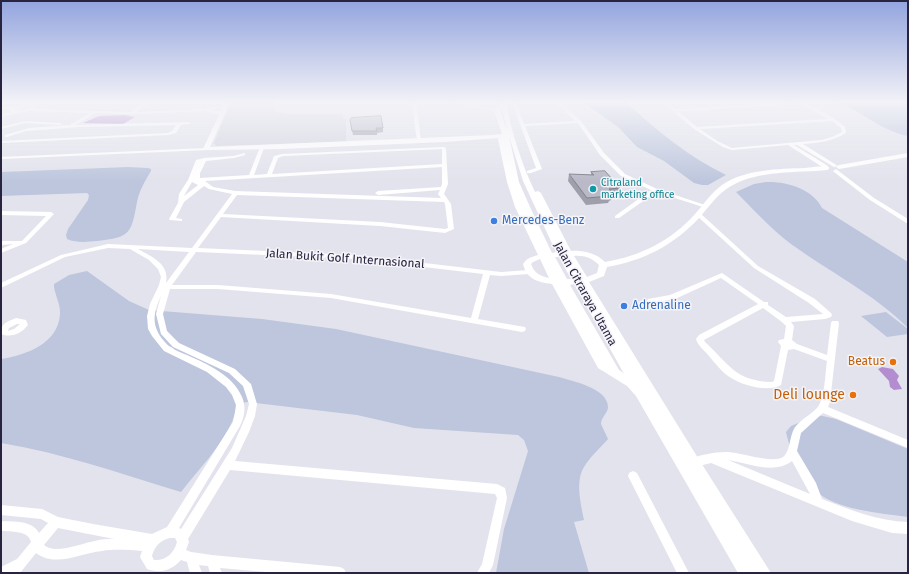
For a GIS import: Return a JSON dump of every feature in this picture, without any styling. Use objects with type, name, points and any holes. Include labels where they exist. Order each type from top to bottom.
[{"type":"street","points":[[7,136],[30,129]]},
{"type":"street","points":[[26,130],[37,129]]},
{"type":"street","points":[[1,142],[168,134],[174,132],[176,129]]},
{"type":"street","points":[[206,149],[215,129]]},
{"type":"street","points":[[417,129],[419,141]]},
{"type":"street","name":"Jalan Citraraya Utama","points":[[503,129],[529,172],[564,253]]},
{"type":"street","name":"Jalan Citraraya Utama","points":[[509,129],[508,137],[516,182],[545,255],[559,282],[615,373],[630,383],[640,393],[681,465],[746,573]]},
{"type":"street","points":[[524,129],[539,169],[529,172]]},
{"type":"street","points":[[584,129],[616,169],[631,180],[655,190],[705,206]]},
{"type":"street","points":[[697,129],[725,147],[732,149],[829,140],[844,132],[843,129]]},
{"type":"street","points":[[1,158],[508,137]]},
{"type":"street","name":"Jalan Citraraya Utama","points":[[508,137],[526,181],[564,253],[598,311],[629,372],[636,378],[644,381],[692,462],[763,573]]},
{"type":"street","points":[[798,143],[837,168],[860,191],[908,222]]},
{"type":"street","points":[[789,144],[827,167]]},
{"type":"street","points":[[218,215],[380,224],[446,231],[451,229],[448,204],[441,194],[445,184],[444,149],[442,147],[285,155],[276,157],[269,176]]},
{"type":"street","points":[[251,177],[262,148]]},
{"type":"street","points":[[180,220],[172,220],[180,202],[179,200],[190,180],[198,160],[204,158],[234,157],[243,154]]},
{"type":"street","points":[[605,262],[601,274],[597,277],[559,282],[540,280],[528,271],[527,264],[530,260],[545,255],[564,253],[585,253],[605,262],[643,256],[648,252],[666,244],[690,223],[722,189],[738,179],[827,167],[837,168],[908,155]]},
{"type":"street","points":[[203,183],[197,173],[204,158]]},
{"type":"street","points":[[180,202],[203,183],[251,177],[444,165]]},
{"type":"street","points":[[190,180],[203,183],[218,190],[235,193],[342,195],[445,200]]},
{"type":"street","points":[[342,195],[444,188]]},
{"type":"street","points":[[617,216],[655,190]]},
{"type":"street","points":[[170,532],[238,423],[240,403],[238,394],[222,377],[167,349],[152,330],[151,318],[164,287],[195,249],[235,193]]},
{"type":"street","points":[[1,213],[51,214],[24,242],[1,251]]},
{"type":"street","points":[[698,214],[756,267],[812,301],[828,316],[823,318],[785,320]]},
{"type":"street","points":[[690,223],[698,222],[708,224]]},
{"type":"street","points":[[1,243],[24,242]]},
{"type":"street","points":[[129,247],[160,264],[164,274],[164,287],[158,318],[163,333],[175,344],[224,366],[244,382],[250,392],[253,404],[251,417],[244,436],[182,538],[183,542],[179,553],[168,563],[156,567],[151,565],[146,557],[152,543],[165,533],[170,532],[175,532],[182,538]]},
{"type":"street","name":"Jalan Bukit Golf Internasional","points":[[1,286],[63,256],[97,248],[129,247],[356,258],[504,274],[528,271]]},
{"type":"street","points":[[474,320],[491,273]]},
{"type":"street","points":[[651,301],[672,297],[722,275],[765,304],[785,320],[790,326],[789,344],[778,383],[774,386],[754,383],[733,376],[701,343],[700,339],[702,336],[765,304]]},
{"type":"street","points":[[164,287],[218,287],[330,296],[474,320],[522,330]]},
{"type":"street","points":[[1,320],[9,324]]},
{"type":"street","points":[[681,465],[728,456],[768,463],[780,463],[787,459],[792,452],[796,434],[823,409],[826,402],[829,359],[835,323]]},
{"type":"street","points":[[789,344],[829,359]]},
{"type":"street","points":[[823,409],[908,444]]},
{"type":"street","points":[[792,452],[812,486],[819,503]]},
{"type":"street","points":[[713,459],[819,503],[872,522],[908,528]]},
{"type":"street","points":[[226,465],[497,489],[501,492],[502,498],[487,565],[483,573]]},
{"type":"street","points":[[633,476],[683,573]]},
{"type":"street","points":[[1,510],[42,514],[56,522],[152,543]]},
{"type":"street","points":[[1,573],[15,569],[56,522]]},
{"type":"street","points":[[1,526],[22,528],[31,532],[36,538],[37,545],[42,552],[51,554],[104,545],[152,543]]},
{"type":"street","points":[[179,553],[191,558],[212,561],[340,573]]},
{"type":"street","points":[[191,558],[196,573]]},
{"type":"street","points":[[212,561],[216,573]]},
{"type":"shaded area","points":[[220,129],[346,129],[346,142],[216,146],[214,143]]},
{"type":"shaded area","points":[[620,129],[656,129],[699,160],[726,175],[708,185],[694,183],[664,161],[637,147]]},
{"type":"shaded area","points":[[887,129],[908,129],[908,136],[898,133]]},
{"type":"shaded area","points":[[128,167],[148,168],[151,169],[151,171],[139,194],[131,227],[128,232],[117,238],[85,242],[67,239],[66,235],[68,229],[88,200],[89,195],[87,193],[1,196],[1,172]]},
{"type":"shaded area","points":[[766,182],[782,183],[806,191],[818,201],[822,208],[908,262],[908,328],[881,304],[783,238],[736,192],[754,184]]},
{"type":"shaded area","points":[[87,271],[129,301],[149,310],[262,319],[336,329],[559,377],[580,383],[596,390],[606,400],[608,407],[601,424],[608,439],[589,460],[581,473],[579,486],[584,520],[574,522],[589,573],[496,573],[504,529],[528,451],[524,440],[518,435],[414,428],[357,415],[247,402],[238,407],[222,440],[181,492],[47,452],[1,443],[1,359],[30,351],[47,340],[58,324],[60,314],[54,284],[69,275]]},
{"type":"shaded area","points":[[886,312],[908,329],[908,334],[887,337],[861,316]]},
{"type":"shaded area","points":[[882,367],[893,369],[899,376],[897,380],[902,389],[894,390],[890,387],[889,381],[878,369]]},
{"type":"shaded area","points":[[818,415],[836,419],[908,449],[908,517],[858,510],[823,497],[813,488],[793,453],[786,432],[791,426]]},
{"type":"building","points":[[352,129],[376,129],[377,131],[352,131]]},
{"type":"building","points":[[605,171],[620,188],[609,189],[613,193],[608,193],[610,196],[587,198],[569,174],[594,175],[591,172]]},
{"type":"place","name":"Citraland marketing office","points":[[593,189]]},
{"type":"place","name":"Mercedes-Benz","points":[[494,221]]},
{"type":"place","name":"Adrenaline","points":[[624,306]]},
{"type":"place","name":"Beatus","points":[[893,362]]},
{"type":"place","name":"Deli lounge","points":[[853,395]]}]
